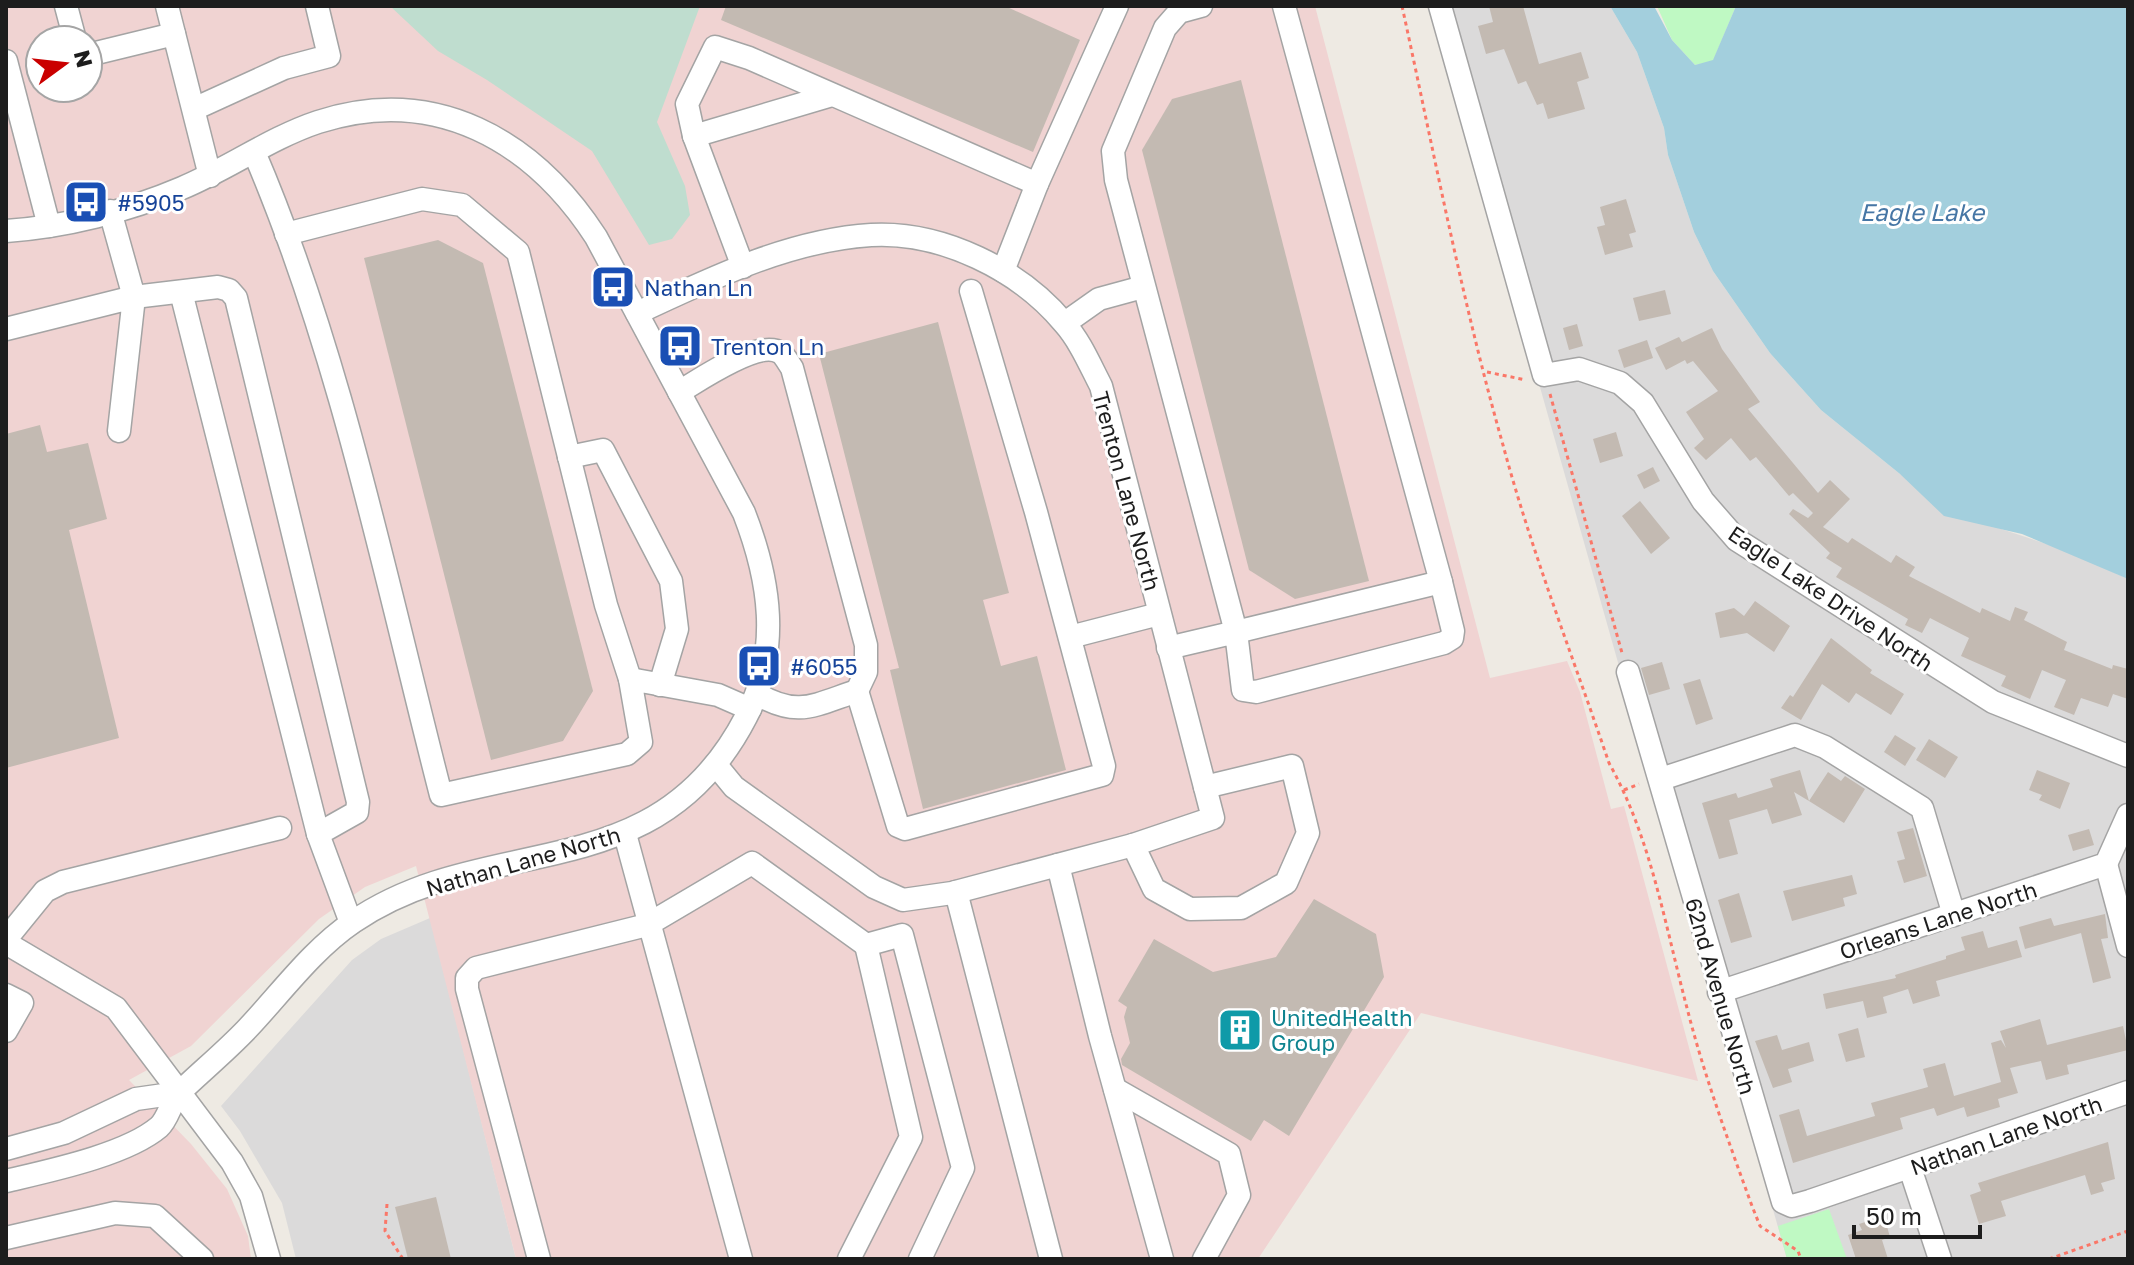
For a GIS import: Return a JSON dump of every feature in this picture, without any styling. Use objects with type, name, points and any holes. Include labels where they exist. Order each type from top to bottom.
[{"type":"street","points":[[167,6],[210,176]]},
{"type":"street","points":[[194,109],[284,68],[329,56],[317,6]]},
{"type":"street","points":[[1003,271],[1037,184],[1117,6]]},
{"type":"street","points":[[1201,6],[1180,9],[1165,28],[1113,151],[1116,180],[1143,287],[1236,632],[1243,690],[1256,692],[1444,643],[1452,638],[1453,631],[1284,6]]},
{"type":"street","points":[[1440,6],[1544,375]]},
{"type":"street","points":[[104,51],[174,34]]},
{"type":"street","points":[[743,267],[694,136],[687,104],[715,47],[1037,184]]},
{"type":"street","points":[[6,61],[49,226]]},
{"type":"street","points":[[694,136],[832,95]]},
{"type":"street","points":[[6,231],[49,226],[110,211],[210,176],[318,122],[361,112],[442,117],[484,130],[518,149],[549,175],[575,204],[637,313]]},
{"type":"street","points":[[254,152],[286,234],[337,393],[441,795],[627,754],[641,742],[630,679],[606,605],[518,252],[462,205],[422,199],[286,234]]},
{"type":"street","points":[[110,211],[134,297],[119,431]]},
{"type":"street","name":"Trenton Lane North","points":[[637,313],[743,267],[830,241],[874,235],[952,247],[1003,271],[1030,289],[1065,323],[1101,386],[1213,818],[1133,845]]},
{"type":"street","points":[[6,329],[134,297],[218,287],[229,290],[236,298],[358,802],[357,812],[351,818],[318,834]]},
{"type":"street","points":[[1065,323],[1099,299],[1143,287]]},
{"type":"street","points":[[679,392],[746,354],[765,348],[782,353],[792,368],[866,645],[866,672],[857,691],[898,826],[905,829],[1102,775],[1104,766],[1070,637],[971,291]]},
{"type":"street","points":[[181,292],[318,834],[351,923]]},
{"type":"street","name":"Nathan Lane North","points":[[6,1181],[109,1152],[160,1126],[178,1093],[208,1069],[309,961],[351,923],[401,895],[625,834],[675,805],[716,765],[754,701],[770,631],[759,552],[744,513],[637,313]]},
{"type":"street","name":"Eagle Lake Drive North","points":[[1544,375],[1579,369],[1620,383],[1643,403],[1703,501],[1737,540],[1993,702],[2128,756]]},
{"type":"street","points":[[569,457],[603,450],[671,581],[677,629],[660,685]]},
{"type":"street","points":[[1168,648],[1441,582]]},
{"type":"street","points":[[1070,637],[1159,614]]},
{"type":"street","name":"62nd Avenue North","points":[[1628,672],[1778,1193],[1783,1202],[1792,1206]]},
{"type":"street","points":[[630,679],[782,708],[813,706],[857,691]]},
{"type":"street","points":[[1661,779],[1795,735],[1825,747],[1922,808],[1954,915]]},
{"type":"street","points":[[716,765],[734,787],[874,887],[903,900],[956,892],[1133,845],[1154,889],[1190,909],[1241,908],[1286,883],[1308,833],[1292,766],[1205,787]]},
{"type":"street","points":[[2128,815],[2106,864],[2128,946]]},
{"type":"street","points":[[269,1259],[251,1196],[232,1162],[116,1008],[6,941],[38,899],[63,882],[280,828]]},
{"type":"street","points":[[625,834],[647,925],[741,1259]]},
{"type":"street","points":[[539,1259],[467,989],[467,978],[476,968],[647,925],[752,863],[866,945],[911,1137],[849,1259]]},
{"type":"street","name":"Orleans Lane North","points":[[1719,992],[2106,864]]},
{"type":"street","points":[[1058,865],[1162,1259]]},
{"type":"street","points":[[956,892],[1051,1259]]},
{"type":"street","points":[[903,900],[902,935],[963,1168],[920,1259]]},
{"type":"street","points":[[866,945],[902,935]]},
{"type":"street","points":[[6,995],[22,1003],[6,1031]]},
{"type":"street","points":[[1115,1089],[1229,1154],[1239,1195],[1204,1259]]},
{"type":"street","name":"Nathan Lane North","points":[[1792,1206],[2128,1092]]},
{"type":"street","points":[[6,1149],[64,1133],[136,1099],[178,1093]]},
{"type":"street","points":[[1910,1168],[1940,1259]]},
{"type":"street","points":[[7,1244],[115,1213],[155,1216],[202,1259]]},
{"type":"path","points":[[1402,6],[1485,371],[1529,532],[1609,763],[1624,790],[1645,846],[1688,1012],[1722,1121],[1760,1226],[1798,1251],[1801,1259]]},
{"type":"path","points":[[1485,371],[1523,381],[1544,375],[1628,672]]},
{"type":"path","points":[[387,1204],[385,1231],[403,1259]]},
{"type":"path","points":[[2049,1259],[2128,1231]]},
{"type":"shaded area","points":[[6,6],[1315,6],[1490,678],[1567,661],[1580,692],[1611,809],[1624,806],[1698,1081],[1421,1013],[1258,1259],[516,1259],[416,866],[365,887],[319,919],[191,1046],[129,1080],[191,1144],[227,1189],[248,1236],[251,1259],[6,1259]]},
{"type":"shaded area","points":[[1432,6],[1610,6],[1637,52],[1664,128],[1668,155],[1694,232],[1713,271],[1770,353],[1821,410],[1900,474],[1989,525],[2065,550],[2128,579],[2128,1259],[1787,1259]]},
{"type":"shaded area","points":[[430,918],[516,1259],[296,1259],[282,1203],[240,1131],[221,1106],[352,960],[381,939]]},
{"type":"green space","points":[[390,6],[700,6],[657,122],[685,186],[690,215],[672,239],[649,245],[592,151],[438,51]]},
{"type":"green space","points":[[1657,6],[1736,6],[1713,61],[1695,65],[1672,40]]},
{"type":"green space","points":[[1829,1209],[1847,1259],[1787,1259],[1778,1226]]},
{"type":"water","name":"Eagle Lake","points":[[1610,6],[1654,6],[1672,40],[1695,65],[1713,60],[1736,6],[2128,6],[2128,579],[2022,534],[1944,516],[1900,474],[1821,410],[1770,353],[1713,271],[1694,232],[1668,155],[1664,128],[1637,52]]},
{"type":"building","points":[[726,6],[1005,6],[1080,40],[1033,152],[721,20]]},
{"type":"building","points":[[1489,6],[1523,6],[1539,64],[1581,52],[1589,78],[1577,82],[1585,109],[1548,119],[1543,103],[1537,105],[1526,81],[1518,84],[1504,49],[1486,54],[1478,26],[1493,22]]},
{"type":"building","points":[[1241,80],[1369,581],[1295,599],[1249,570],[1142,150],[1172,99]]},
{"type":"building","points":[[1626,199],[1636,232],[1629,234],[1633,247],[1605,255],[1597,227],[1605,225],[1600,207]]},
{"type":"building","points":[[438,240],[483,263],[593,691],[563,741],[491,760],[364,258]]},
{"type":"building","points":[[1665,290],[1671,314],[1639,321],[1633,298]]},
{"type":"building","points":[[938,322],[1009,593],[983,600],[1001,666],[1037,656],[1066,770],[923,809],[890,670],[899,668],[819,354]]},
{"type":"building","points":[[1577,324],[1583,346],[1569,350],[1563,328]]},
{"type":"building","points":[[1712,328],[1722,349],[1760,402],[1748,409],[1818,493],[1830,480],[1850,499],[1823,527],[1848,543],[1852,538],[1891,563],[1896,555],[1915,567],[1909,576],[1980,613],[1982,608],[2010,621],[2015,607],[2028,612],[2024,620],[2067,642],[2064,650],[2112,669],[2113,665],[2128,669],[2128,699],[2113,694],[2108,707],[2081,698],[2074,715],[2054,707],[2066,680],[2042,670],[2030,699],[2001,686],[2006,676],[1961,656],[1969,638],[1930,618],[1922,633],[1905,625],[1908,619],[1836,577],[1842,568],[1826,558],[1830,553],[1789,514],[1793,509],[1808,518],[1813,513],[1793,493],[1789,496],[1756,457],[1750,461],[1731,438],[1706,460],[1694,448],[1704,439],[1686,412],[1718,391],[1693,361],[1687,364],[1685,360],[1666,370],[1655,348],[1679,337],[1682,342]]},
{"type":"building","points":[[1647,340],[1653,358],[1624,368],[1618,350]]},
{"type":"building","points":[[40,425],[47,452],[88,443],[107,519],[69,530],[119,738],[6,768],[6,434]]},
{"type":"building","points":[[1616,432],[1623,456],[1600,463],[1593,439]]},
{"type":"building","points":[[1653,467],[1660,481],[1644,489],[1637,475]]},
{"type":"building","points":[[1640,501],[1670,538],[1651,554],[1622,516]]},
{"type":"building","points":[[1755,601],[1790,626],[1774,652],[1747,633],[1720,638],[1715,613],[1734,608],[1744,616]]},
{"type":"building","points":[[1831,638],[1872,670],[1870,673],[1904,694],[1891,715],[1856,693],[1849,703],[1822,684],[1801,720],[1781,708],[1790,695],[1793,697]]},
{"type":"building","points":[[1662,662],[1670,689],[1649,695],[1641,668]]},
{"type":"building","points":[[1700,679],[1713,719],[1696,725],[1683,684]]},
{"type":"building","points":[[1895,735],[1916,748],[1905,766],[1884,752]]},
{"type":"building","points":[[1929,739],[1958,757],[1945,778],[1916,760]]},
{"type":"building","points":[[1800,770],[1809,801],[1794,792],[1802,815],[1772,824],[1767,809],[1729,820],[1738,854],[1719,859],[1702,803],[1736,793],[1738,798],[1773,787],[1770,779]]},
{"type":"building","points":[[2037,770],[2070,783],[2060,809],[2039,800],[2042,795],[2029,790]]},
{"type":"building","points":[[1828,772],[1841,781],[1845,776],[1865,789],[1844,823],[1809,801]]},
{"type":"building","points":[[1913,828],[1927,876],[1904,883],[1897,861],[1905,859],[1897,832]]},
{"type":"building","points":[[2089,829],[2094,845],[2073,851],[2068,835]]},
{"type":"building","points":[[1852,875],[1857,894],[1843,898],[1845,906],[1792,921],[1783,891]]},
{"type":"building","points":[[1739,893],[1752,937],[1731,943],[1718,900]]},
{"type":"building","name":"UnitedHealth Group","points":[[1314,899],[1376,934],[1384,977],[1289,1136],[1264,1120],[1251,1141],[1122,1065],[1121,1059],[1130,1043],[1124,1017],[1127,1007],[1118,1001],[1154,939],[1213,972],[1276,957]]},
{"type":"building","points":[[2105,914],[2108,938],[2101,939],[2111,978],[2093,983],[2081,933],[2025,949],[2019,927],[2051,918],[2054,926]]},
{"type":"building","points":[[1983,931],[1988,948],[2017,940],[2022,957],[1936,981],[1940,996],[1913,1004],[1908,989],[1883,997],[1887,1013],[1867,1018],[1863,1001],[1826,1009],[1823,994],[1896,978],[1895,975],[1946,959],[1946,956],[1965,950],[1961,937]]},
{"type":"building","points":[[2040,1019],[2047,1045],[2123,1026],[2128,1050],[2067,1065],[2069,1074],[2046,1080],[2041,1061],[2010,1068],[2018,1093],[1998,1099],[2000,1107],[1967,1117],[1964,1107],[1937,1116],[1934,1108],[1900,1118],[1903,1129],[1793,1163],[1779,1115],[1799,1109],[1807,1136],[1875,1116],[1871,1103],[1928,1087],[1923,1069],[1945,1063],[1954,1096],[2001,1082],[1991,1043],[2001,1040],[2006,1048],[2000,1031]]},
{"type":"building","points":[[1858,1028],[1865,1057],[1846,1062],[1838,1034]]},
{"type":"building","points":[[1777,1035],[1782,1050],[1809,1042],[1814,1061],[1788,1069],[1792,1082],[1773,1088],[1755,1041]]},
{"type":"building","points":[[2108,1142],[2115,1179],[2101,1183],[2104,1191],[2091,1195],[2085,1175],[2001,1201],[2006,1216],[1979,1224],[1970,1195],[1981,1191],[1978,1183]]},
{"type":"building","points":[[436,1197],[451,1259],[408,1259],[395,1207]]},
{"type":"building","points":[[1884,1216],[1890,1237],[1882,1240],[1888,1259],[1856,1259],[1848,1235],[1862,1230],[1859,1224]]},
{"type":"place","name":"#5905","points":[[86,202]]},
{"type":"place","name":"Nathan Ln","points":[[613,287]]},
{"type":"place","name":"Trenton Ln","points":[[680,346]]},
{"type":"place","name":"#6055","points":[[759,666]]},
{"type":"place","name":"UnitedHealth Group","points":[[1240,1030]]}]
